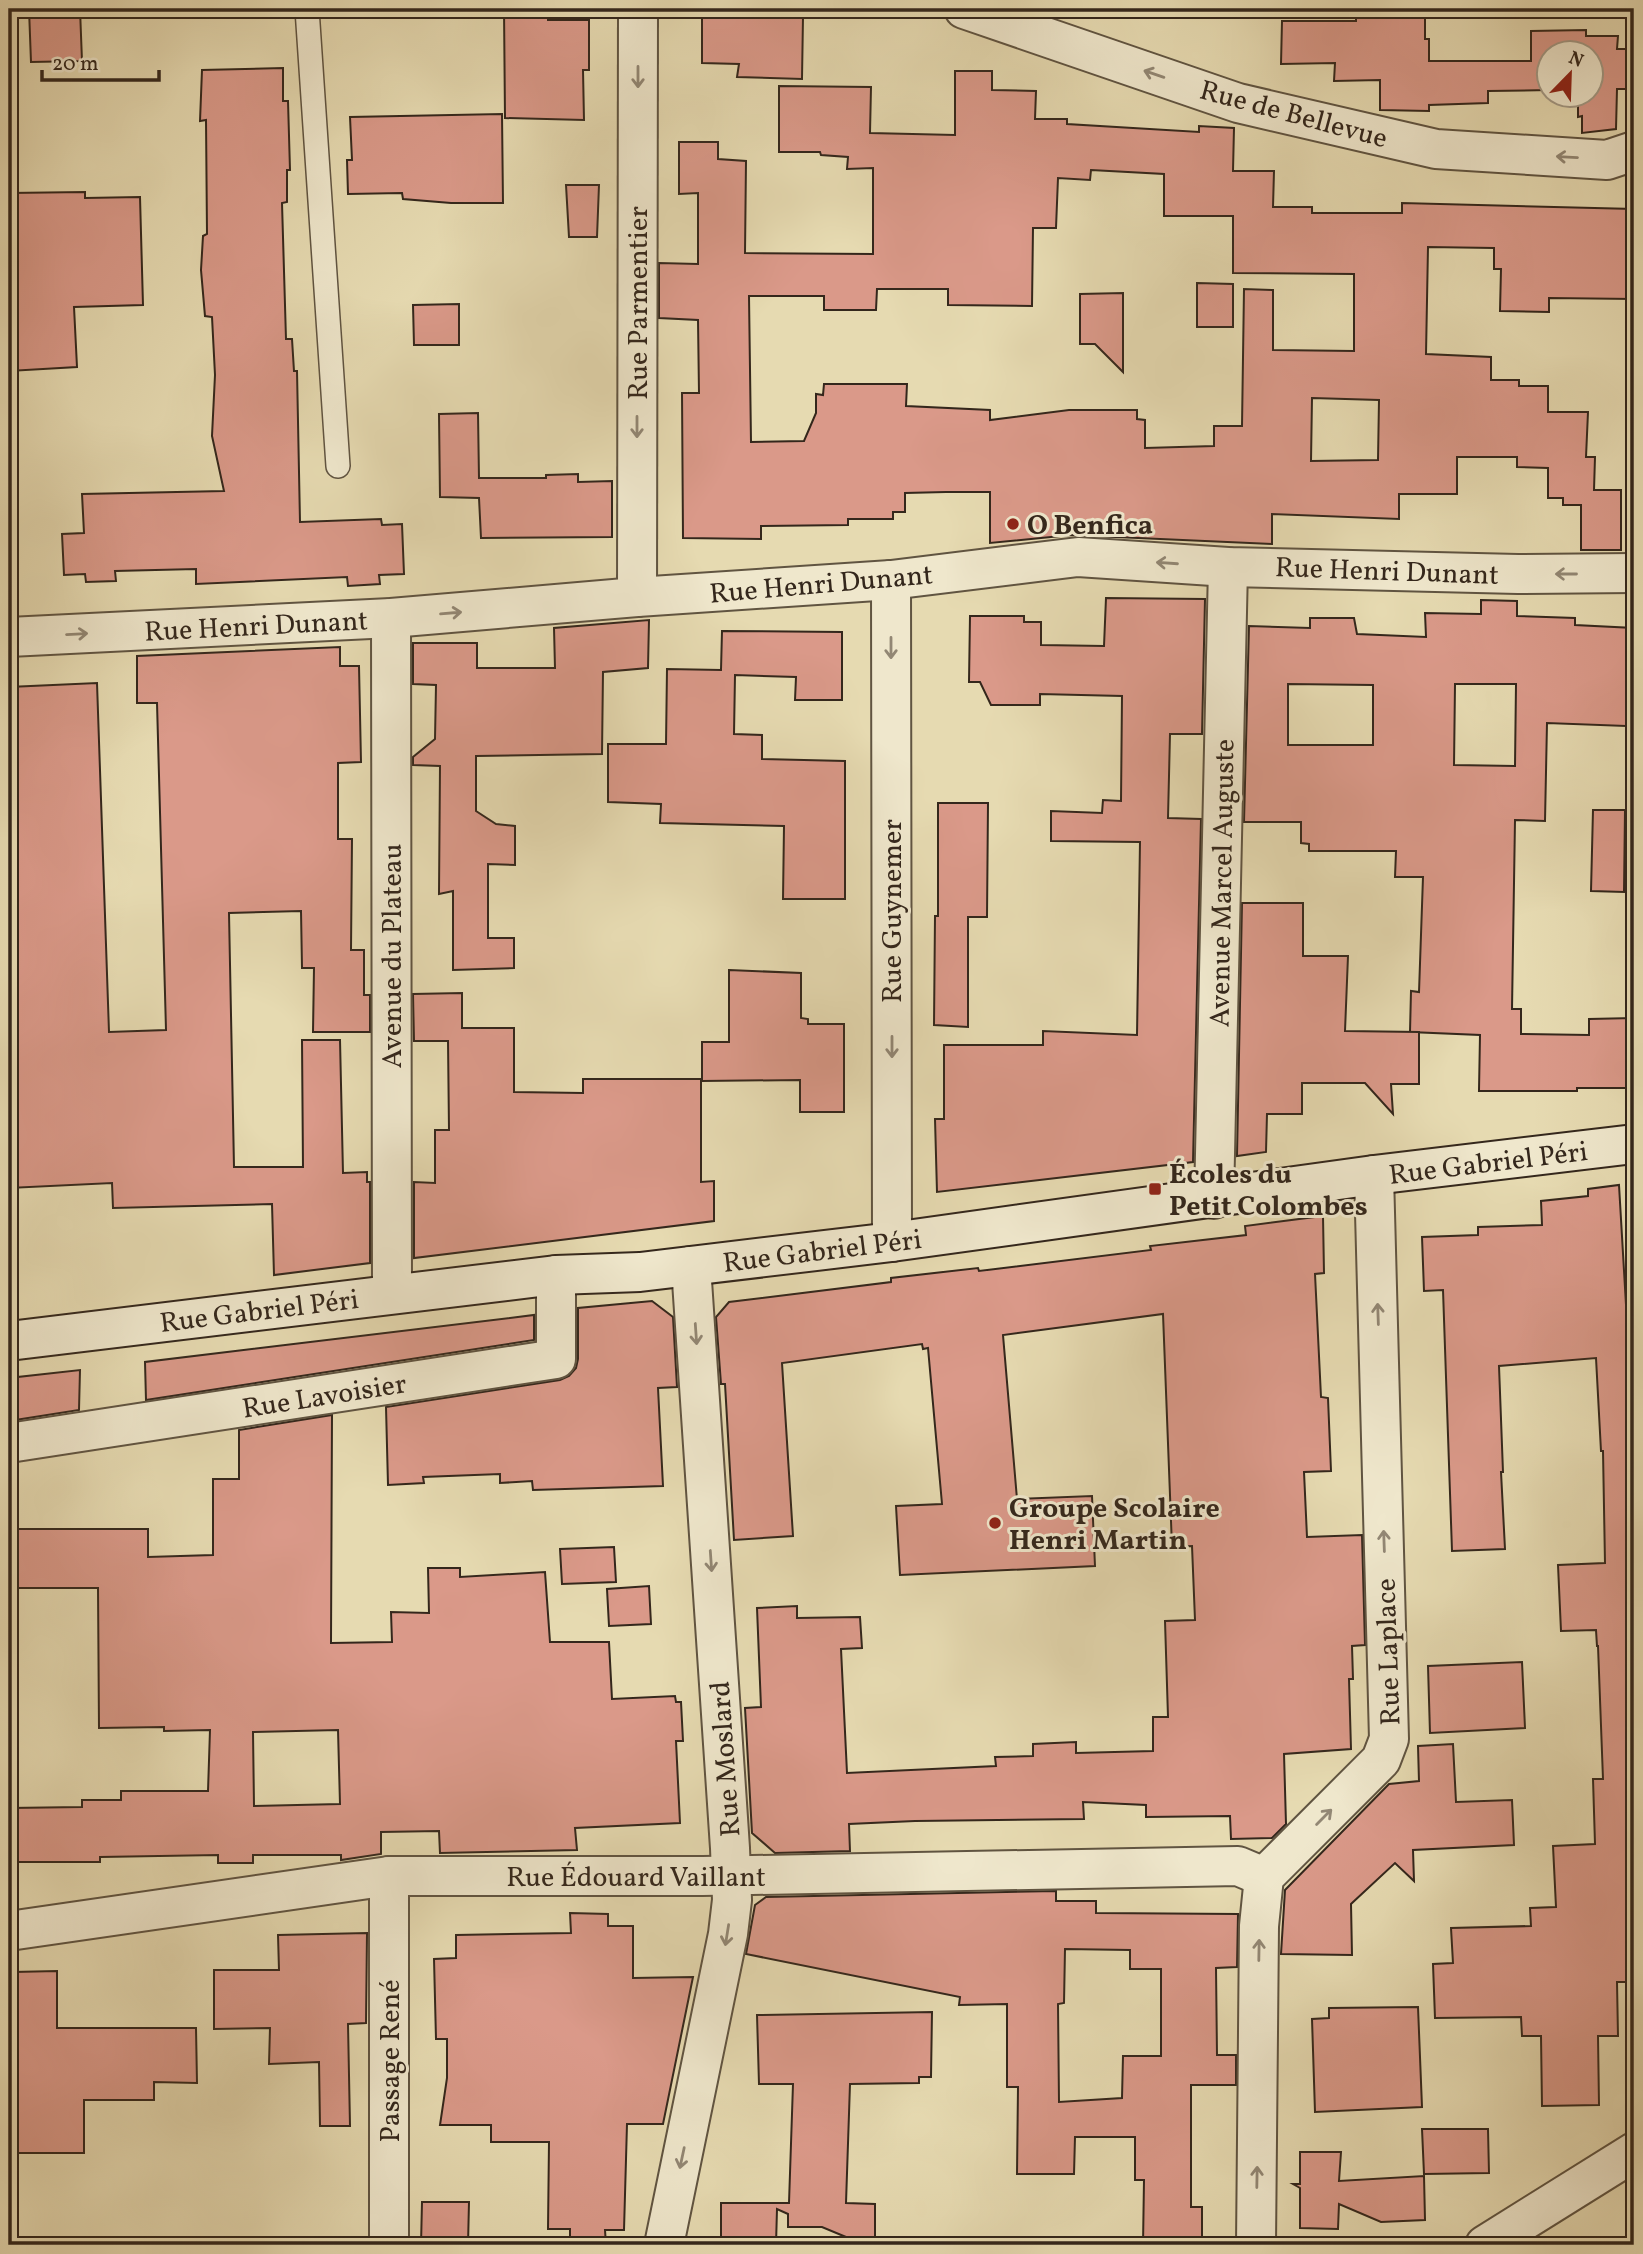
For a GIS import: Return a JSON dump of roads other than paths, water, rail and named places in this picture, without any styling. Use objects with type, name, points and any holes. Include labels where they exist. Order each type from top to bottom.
[{"type":"street","name":"Rue Parmentier","points":[[637,597],[638,9]]},
{"type":"street","name":"Rue de Bellevue","points":[[964,9],[1238,103],[1436,149],[1607,160],[1634,151]]},
{"type":"street","name":"Rue Henri Dunant","points":[[9,638],[391,618],[637,597],[891,580],[1079,557],[1228,566],[1518,574],[1634,573]]},
{"type":"street","name":"Avenue Marcel Auguste","points":[[1214,1199],[1228,566]]},
{"type":"street","name":"Rue Guynemer","points":[[891,580],[892,1242]]},
{"type":"street","name":"Avenue du Plateau","points":[[391,618],[392,1293]]},
{"type":"street","name":"Rue Gabriel Péri","points":[[9,1341],[392,1293],[556,1275],[640,1272],[892,1242],[1374,1175],[1634,1144]]},
{"type":"street","name":"Rue Laplace","points":[[1264,1877],[1381,1760],[1389,1739],[1374,1175]]},
{"type":"street","name":"Rue Moslard","points":[[664,2245],[728,1934],[732,1876],[691,1266]]},
{"type":"street","name":"Rue Lavoisier","points":[[9,1443],[556,1359],[556,1275]]},
{"type":"street","name":"Rue Édouard Vaillant","points":[[9,1931],[388,1876],[732,1876],[1238,1866],[1264,1877]]},
{"type":"street","name":"Passage René","points":[[388,1876],[389,2245]]},
{"type":"street","points":[[1256,2245],[1259,1926],[1264,1877]]},
{"type":"street","points":[[1485,2245],[1634,2152]]},
{"type":"lane","points":[[307,9],[338,466]]},
{"type":"place","name":"O Benfica","points":[[1013,524]]},
{"type":"place","name":"Écoles du Petit Colombes","points":[[1155,1189]]},
{"type":"place","name":"Groupe Scolaire Henri Martin","points":[[995,1523]]}]
